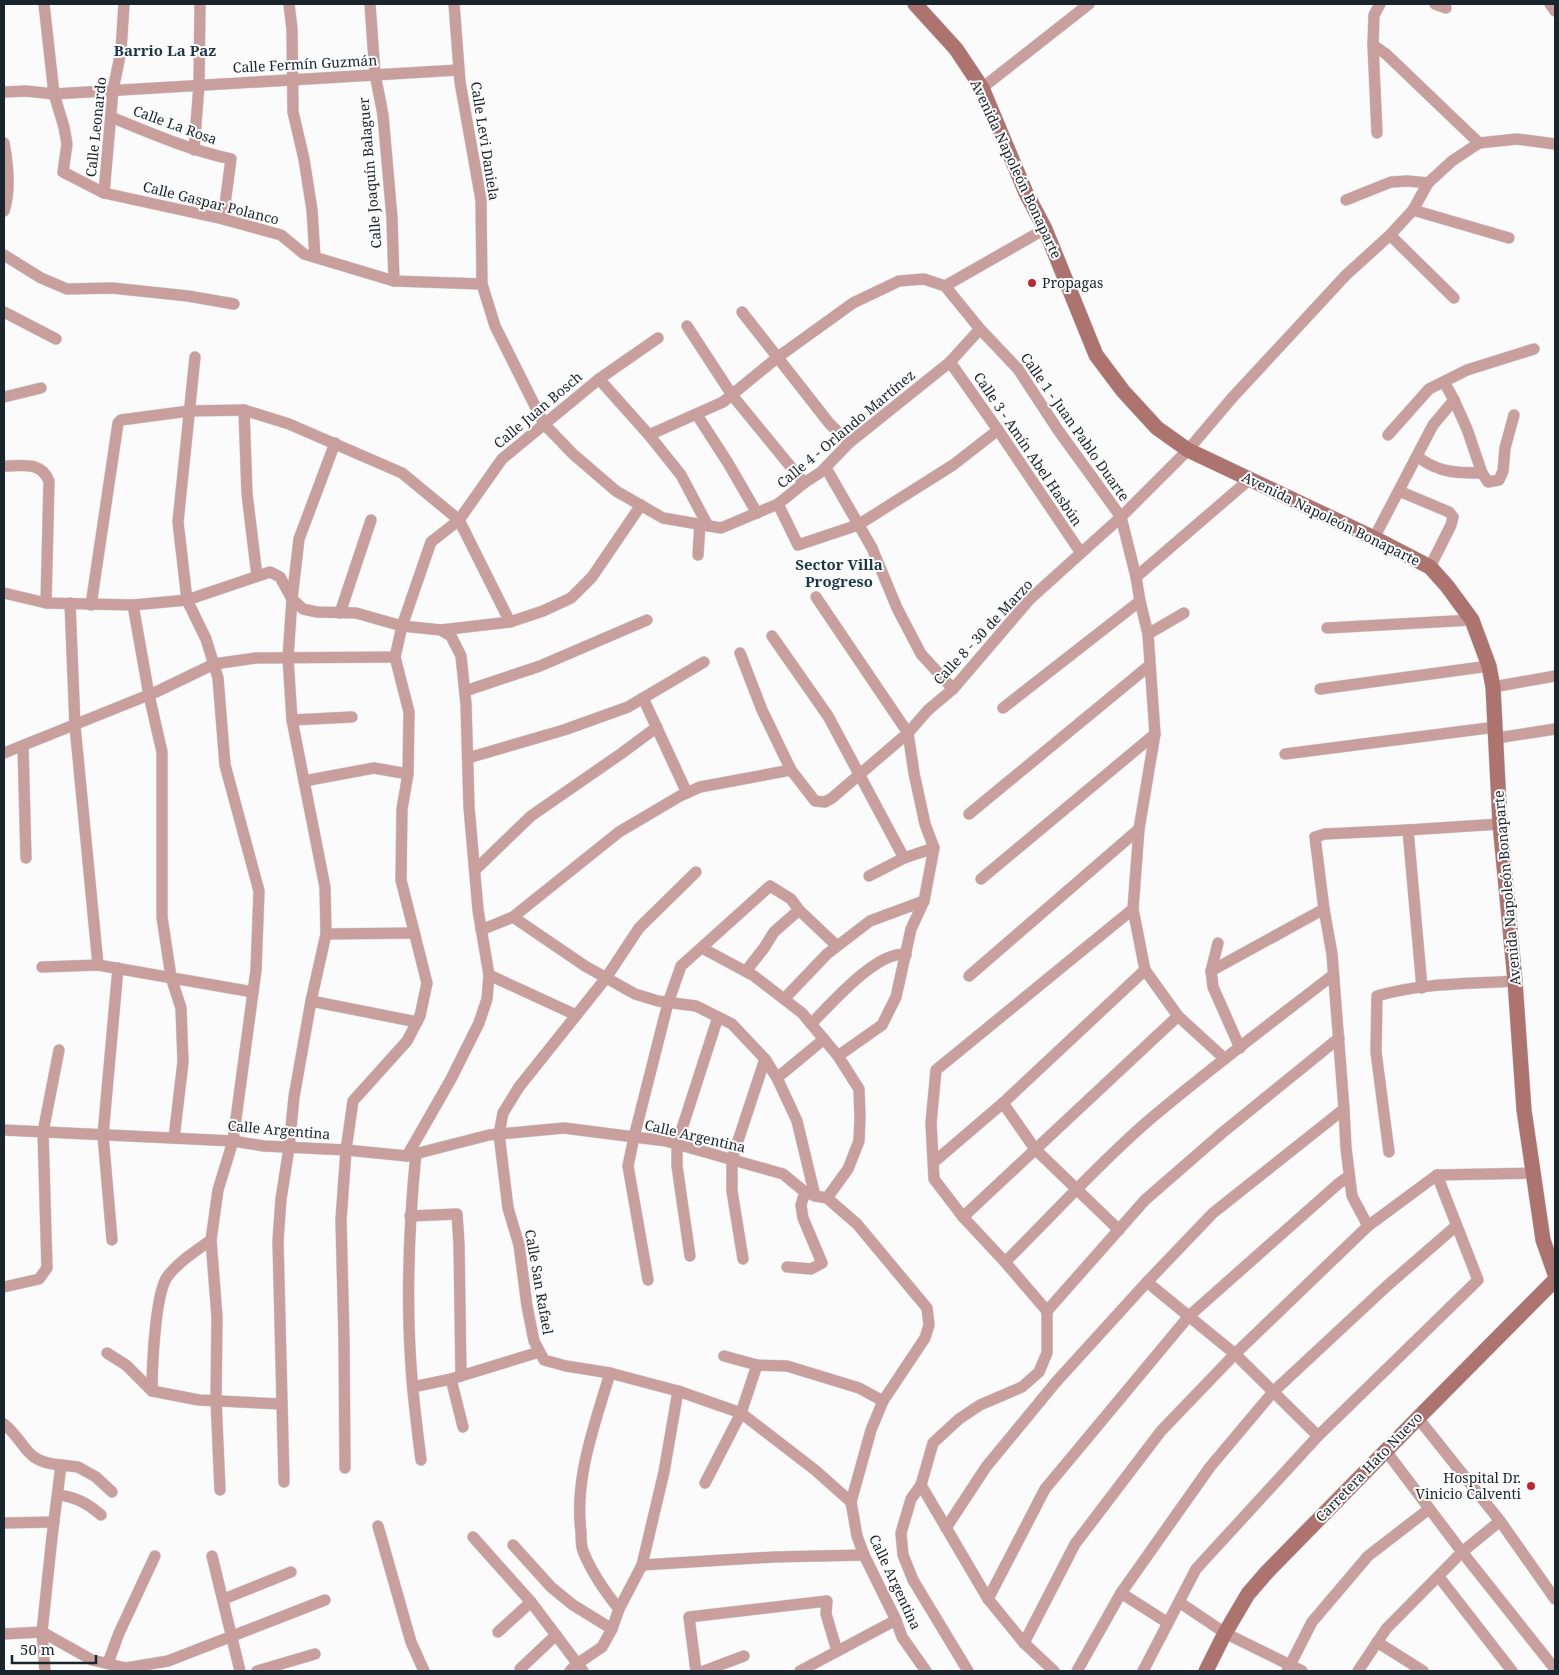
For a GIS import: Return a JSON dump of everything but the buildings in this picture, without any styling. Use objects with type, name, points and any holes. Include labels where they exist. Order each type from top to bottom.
[{"type":"main road","name":"Avenida Napoleón Bonaparte","points":[[915,4],[956,48],[982,88],[1026,193],[1046,229],[1096,355],[1123,391],[1157,428],[1188,450],[1374,538],[1430,568],[1447,586],[1472,620],[1489,666],[1494,687],[1500,824],[1515,981],[1524,1110],[1543,1240],[1555,1274]]},
{"type":"main road","name":"Carretera Hato Nuevo","points":[[1206,1671],[1224,1634],[1248,1594],[1267,1572],[1555,1280]]},
{"type":"street","points":[[44,4],[54,94]]},
{"type":"street","name":"Calle Leonardo","points":[[104,193],[110,117],[121,51],[124,4]]},
{"type":"street","points":[[194,150],[199,85],[200,4]]},
{"type":"street","points":[[289,4],[292,29],[293,112],[304,159],[312,210],[315,257]]},
{"type":"street","name":"Calle Joaquín Balaguer","points":[[370,4],[375,74],[383,115],[392,218],[394,281]]},
{"type":"street","name":"Calle Levi Daniela","points":[[454,4],[458,70],[481,200],[482,284]]},
{"type":"street","points":[[982,88],[1089,4]]},
{"type":"street","points":[[1377,133],[1373,45],[1374,15],[1380,4]]},
{"type":"street","points":[[1550,4],[1555,11]]},
{"type":"street","points":[[1373,45],[1386,54],[1479,143],[1518,139],[1555,144]]},
{"type":"street","name":"Calle Fermín Guzmán","points":[[4,92],[26,91],[54,94],[458,70]]},
{"type":"street","name":"Calle Gaspar Polanco","points":[[54,94],[67,144],[62,172],[104,193],[223,219],[280,235],[304,254],[394,281],[482,284]]},
{"type":"street","name":"Calle La Rosa","points":[[110,117],[194,150],[231,158],[223,219]]},
{"type":"street","points":[[4,143],[7,159],[8,188],[4,211]]},
{"type":"street","name":"Calle 8 - 30 de Marzo","points":[[791,770],[815,801],[826,802],[908,733],[928,710],[953,689],[1030,600],[1120,517],[1188,450],[1232,398],[1346,276],[1390,235],[1413,210],[1428,183],[1452,161],[1479,143]]},
{"type":"street","points":[[1346,200],[1391,182],[1428,183]]},
{"type":"street","points":[[1413,210],[1509,238]]},
{"type":"street","points":[[649,434],[723,402],[778,357],[854,303],[899,281],[924,279],[945,286],[1046,229]]},
{"type":"street","points":[[1390,235],[1454,298]]},
{"type":"street","points":[[4,255],[41,278],[67,289],[112,288],[188,296],[234,304]]},
{"type":"street","name":"Calle 4 - Orlando Martínez","points":[[482,284],[495,326],[544,424],[573,454],[616,491],[663,518],[721,528],[778,504],[826,468],[849,443],[950,362],[980,329]]},
{"type":"street","name":"Calle 1 - Juan Pablo Duarte","points":[[945,286],[980,329],[1018,370],[1120,517]]},
{"type":"street","points":[[4,312],[56,339]]},
{"type":"street","points":[[742,312],[828,423],[849,443]]},
{"type":"street","points":[[687,326],[732,395],[804,483]]},
{"type":"street","name":"Calle Juan Bosch","points":[[395,657],[402,626],[431,542],[459,520],[502,459],[598,379],[658,338]]},
{"type":"street","points":[[1388,435],[1428,389],[1467,370],[1534,349]]},
{"type":"street","points":[[195,357],[178,522],[187,600],[206,639],[218,678],[225,765],[259,892],[256,970],[233,1141],[218,1190],[211,1240],[217,1317],[216,1400],[220,1490]]},
{"type":"street","name":"Calle 3 - Amín Abel Hasbún","points":[[950,362],[1081,553]]},
{"type":"street","points":[[598,379],[649,434],[681,475],[704,525],[698,555]]},
{"type":"street","points":[[1444,382],[1467,429],[1482,474],[1488,482],[1499,480],[1503,471],[1505,448],[1514,415]]},
{"type":"street","points":[[4,398],[41,388]]},
{"type":"street","points":[[1374,538],[1433,426],[1454,400]]},
{"type":"street","points":[[244,410],[246,494],[256,576]]},
{"type":"street","points":[[91,604],[118,423],[121,420],[189,411],[244,410],[289,424],[402,473],[459,520],[510,622]]},
{"type":"street","points":[[697,414],[757,513]]},
{"type":"street","points":[[778,504],[798,545],[858,525],[953,465],[998,430]]},
{"type":"street","points":[[284,1482],[278,1241],[281,1199],[294,1097],[311,1000],[326,934],[326,887],[292,720],[288,658],[299,539],[335,443]]},
{"type":"street","points":[[1418,457],[1428,465],[1452,473],[1482,474]]},
{"type":"street","points":[[4,466],[40,468],[46,473],[49,481],[46,603]]},
{"type":"street","points":[[826,468],[872,548],[897,608],[921,654],[953,689]]},
{"type":"street","points":[[1136,577],[1250,479]]},
{"type":"street","points":[[1399,491],[1449,512],[1452,517],[1451,525],[1430,568]]},
{"type":"street","points":[[4,593],[46,603],[133,605],[187,600],[270,572],[280,577],[292,599],[303,609],[317,612],[356,613],[402,626],[441,630],[510,622],[543,611],[571,598],[592,577],[641,505]]},
{"type":"street","points":[[1120,517],[1136,577],[1148,634],[1155,734],[1139,829],[1133,909],[1145,970],[1178,1016],[1225,1059]]},
{"type":"street","points":[[340,613],[371,520]]},
{"type":"street","points":[[816,597],[908,733],[914,773],[926,824],[934,848],[924,901],[911,929],[896,997],[882,1025],[838,1056]]},
{"type":"street","points":[[1003,708],[1140,602]]},
{"type":"street","points":[[70,603],[75,726],[98,965]]},
{"type":"street","points":[[133,605],[148,695],[162,752],[162,917],[171,977],[181,1008],[183,1062],[174,1138]]},
{"type":"street","points":[[1148,634],[1184,613]]},
{"type":"street","points":[[465,690],[540,666],[647,620]]},
{"type":"street","points":[[1327,628],[1472,620]]},
{"type":"street","points":[[421,1460],[410,1366],[408,1279],[411,1155],[479,1023],[487,998],[489,975],[481,930],[469,807],[462,656],[451,636],[441,630]]},
{"type":"street","points":[[772,636],[828,716],[904,858]]},
{"type":"street","points":[[481,930],[513,916],[619,832],[687,792],[700,787],[791,770],[762,710],[740,653]]},
{"type":"street","points":[[4,753],[75,726],[214,664],[256,658],[395,657],[409,712],[408,774],[402,809],[401,880],[427,983],[420,1016],[407,1041],[353,1101],[346,1150],[341,1220],[344,1339],[344,1468]]},
{"type":"street","points":[[468,758],[564,730],[628,707],[704,662]]},
{"type":"street","points":[[969,814],[1150,665]]},
{"type":"street","points":[[1320,690],[1489,666]]},
{"type":"street","points":[[1494,687],[1555,676]]},
{"type":"street","points":[[643,698],[687,792]]},
{"type":"street","points":[[292,720],[352,717]]},
{"type":"street","points":[[475,870],[531,816],[657,727]]},
{"type":"street","points":[[1285,754],[1555,728]]},
{"type":"street","points":[[981,879],[1155,734]]},
{"type":"street","points":[[23,746],[26,858]]},
{"type":"street","points":[[304,781],[374,768],[408,774]]},
{"type":"street","points":[[1368,1226],[1352,1196],[1349,1176],[1332,954],[1315,837],[1325,834],[1500,824]]},
{"type":"street","points":[[969,976],[1139,829]]},
{"type":"street","points":[[1408,830],[1422,988]]},
{"type":"street","points":[[869,876],[904,858],[934,848]]},
{"type":"street","name":"Calle San Rafael","points":[[696,872],[639,928],[606,978],[518,1087],[503,1113],[499,1134],[508,1208],[519,1245],[527,1306],[534,1341],[544,1360],[566,1366],[610,1373],[678,1391],[741,1413],[815,1470],[851,1502]]},
{"type":"street","points":[[648,1280],[628,1166],[668,1003],[681,966],[770,886],[791,899],[799,910],[837,946]]},
{"type":"street","points":[[784,999],[827,954],[870,922],[924,901]]},
{"type":"street","points":[[968,1671],[913,1580],[903,1555],[901,1533],[911,1499],[921,1485],[933,1443],[959,1419],[980,1405],[1022,1386],[1039,1372],[1047,1353],[1047,1311],[1005,1262],[962,1217],[934,1179],[932,1123],[936,1070],[1133,909]]},
{"type":"street","points":[[1212,971],[1324,909]]},
{"type":"street","points":[[746,972],[774,932],[799,910]]},
{"type":"street","points":[[513,916],[585,966],[635,994],[668,1003],[696,1006],[732,1024],[765,1059],[777,1078],[797,1121],[810,1194],[801,1206],[802,1218],[822,1262],[811,1269],[787,1267]]},
{"type":"street","points":[[326,934],[414,933]]},
{"type":"street","points":[[1218,943],[1212,971],[1213,987],[1240,1048]]},
{"type":"street","points":[[702,948],[754,976],[802,1013],[838,1056],[859,1089],[859,1141],[848,1169],[827,1198],[810,1194]]},
{"type":"street","points":[[811,1024],[858,977],[890,956],[906,955]]},
{"type":"street","points":[[42,967],[98,965],[253,992]]},
{"type":"street","points":[[112,1240],[103,1135],[118,968]]},
{"type":"street","points":[[934,1162],[1003,1103],[1145,970]]},
{"type":"street","points":[[489,975],[576,1015]]},
{"type":"street","points":[[1005,1262],[1047,1221],[1076,1188],[1148,1121],[1333,975]]},
{"type":"street","points":[[1389,1152],[1376,1052],[1377,996],[1422,988],[1515,981]]},
{"type":"street","points":[[311,1000],[417,1022]]},
{"type":"street","points":[[962,1217],[1178,1016]]},
{"type":"street","points":[[690,1256],[676,1144],[718,1017]]},
{"type":"street","points":[[1047,1311],[1145,1200],[1222,1133],[1339,1038]]},
{"type":"street","points":[[777,1078],[824,1039]]},
{"type":"street","points":[[4,1287],[39,1279],[47,1268],[43,1132],[59,1050]]},
{"type":"street","points":[[743,1259],[732,1191],[732,1159],[765,1059]]},
{"type":"street","points":[[1003,1103],[1035,1149],[1119,1230]]},
{"type":"street","points":[[946,1528],[992,1459],[1056,1382],[1147,1282],[1213,1213],[1344,1109]]},
{"type":"street","name":"Calle Argentina","points":[[4,1130],[233,1141],[289,1148],[411,1155],[489,1135],[564,1128],[676,1144],[732,1159],[783,1174],[810,1194]]},
{"type":"street","points":[[1024,1642],[1075,1544],[1161,1431],[1234,1354],[1368,1226],[1437,1175],[1532,1173]]},
{"type":"street","points":[[1143,1671],[1196,1569],[1318,1436],[1478,1280],[1437,1175]]},
{"type":"street","points":[[988,1599],[1045,1489],[1189,1316],[1349,1176]]},
{"type":"street","name":"Calle Argentina","points":[[827,1198],[857,1224],[927,1308],[929,1325],[925,1338],[883,1401],[871,1430],[851,1502],[857,1536],[864,1555],[896,1620],[902,1637],[923,1671]]},
{"type":"street","points":[[410,1216],[457,1214],[459,1244],[456,1377],[463,1427]]},
{"type":"street","points":[[1077,1671],[1121,1593],[1210,1467],[1273,1392],[1456,1226]]},
{"type":"street","points":[[152,1392],[152,1363],[160,1299],[166,1278],[180,1263],[211,1240]]},
{"type":"street","points":[[1147,1282],[1234,1354],[1318,1436]]},
{"type":"street","points":[[413,1387],[456,1377],[539,1352]]},
{"type":"street","points":[[107,1353],[126,1365],[152,1392],[199,1400],[282,1404]]},
{"type":"street","points":[[724,1356],[757,1365],[787,1366],[859,1388],[883,1401]]},
{"type":"street","points":[[705,1482],[741,1413],[757,1365]]},
{"type":"street","points":[[610,1373],[587,1453],[581,1489],[579,1519],[583,1550],[606,1593],[619,1609]]},
{"type":"street","points":[[473,1537],[531,1602],[556,1635],[577,1669],[602,1647],[642,1565],[664,1472],[678,1391]]},
{"type":"street","points":[[1418,1418],[1500,1521],[1555,1599]]},
{"type":"street","points":[[4,1424],[12,1431],[30,1455],[52,1464],[78,1467],[96,1477],[112,1492]]},
{"type":"street","points":[[1386,1451],[1462,1552],[1555,1669]]},
{"type":"street","points":[[44,1671],[42,1632],[61,1465]]},
{"type":"street","points":[[921,1485],[988,1599],[1024,1642],[1054,1671]]},
{"type":"street","points":[[58,1495],[72,1497],[88,1504],[101,1515]]},
{"type":"street","points":[[1288,1668],[1312,1622],[1368,1556],[1430,1509]]},
{"type":"street","points":[[1358,1671],[1386,1629],[1462,1552],[1500,1521]]},
{"type":"street","points":[[4,1523],[54,1522]]},
{"type":"street","points":[[378,1526],[410,1642],[424,1671]]},
{"type":"street","points":[[514,1545],[550,1587],[573,1605],[612,1629]]},
{"type":"street","points":[[642,1565],[774,1557],[864,1555]]},
{"type":"street","points":[[108,1664],[119,1633],[155,1556]]},
{"type":"street","points":[[212,1556],[240,1671]]},
{"type":"street","points":[[224,1599],[291,1572]]},
{"type":"street","points":[[1439,1577],[1512,1671]]},
{"type":"street","points":[[1121,1593],[1168,1623]]},
{"type":"street","points":[[4,1634],[42,1632],[92,1660],[126,1668],[168,1661],[325,1600]]},
{"type":"street","points":[[696,1671],[689,1616],[827,1601],[826,1614],[837,1652]]},
{"type":"street","points":[[498,1632],[531,1602]]},
{"type":"street","points":[[1179,1602],[1224,1634],[1288,1668],[1302,1671]]},
{"type":"street","points":[[800,1671],[896,1620]]},
{"type":"street","points":[[520,1668],[556,1635]]},
{"type":"street","points":[[1377,1642],[1423,1671]]},
{"type":"street","points":[[257,1671],[315,1654]]},
{"type":"street","points":[[704,1671],[744,1656]]},
{"type":"place","name":"Propagas","points":[[1032,283]]},
{"type":"place","name":"Hospital Dr. Vinicio Calventi","points":[[1531,1486]]},
{"type":"district","name":"Barrio La Paz","points":[[165,51]]},
{"type":"district","name":"Sector Villa Progreso","points":[[839,574]]}]
